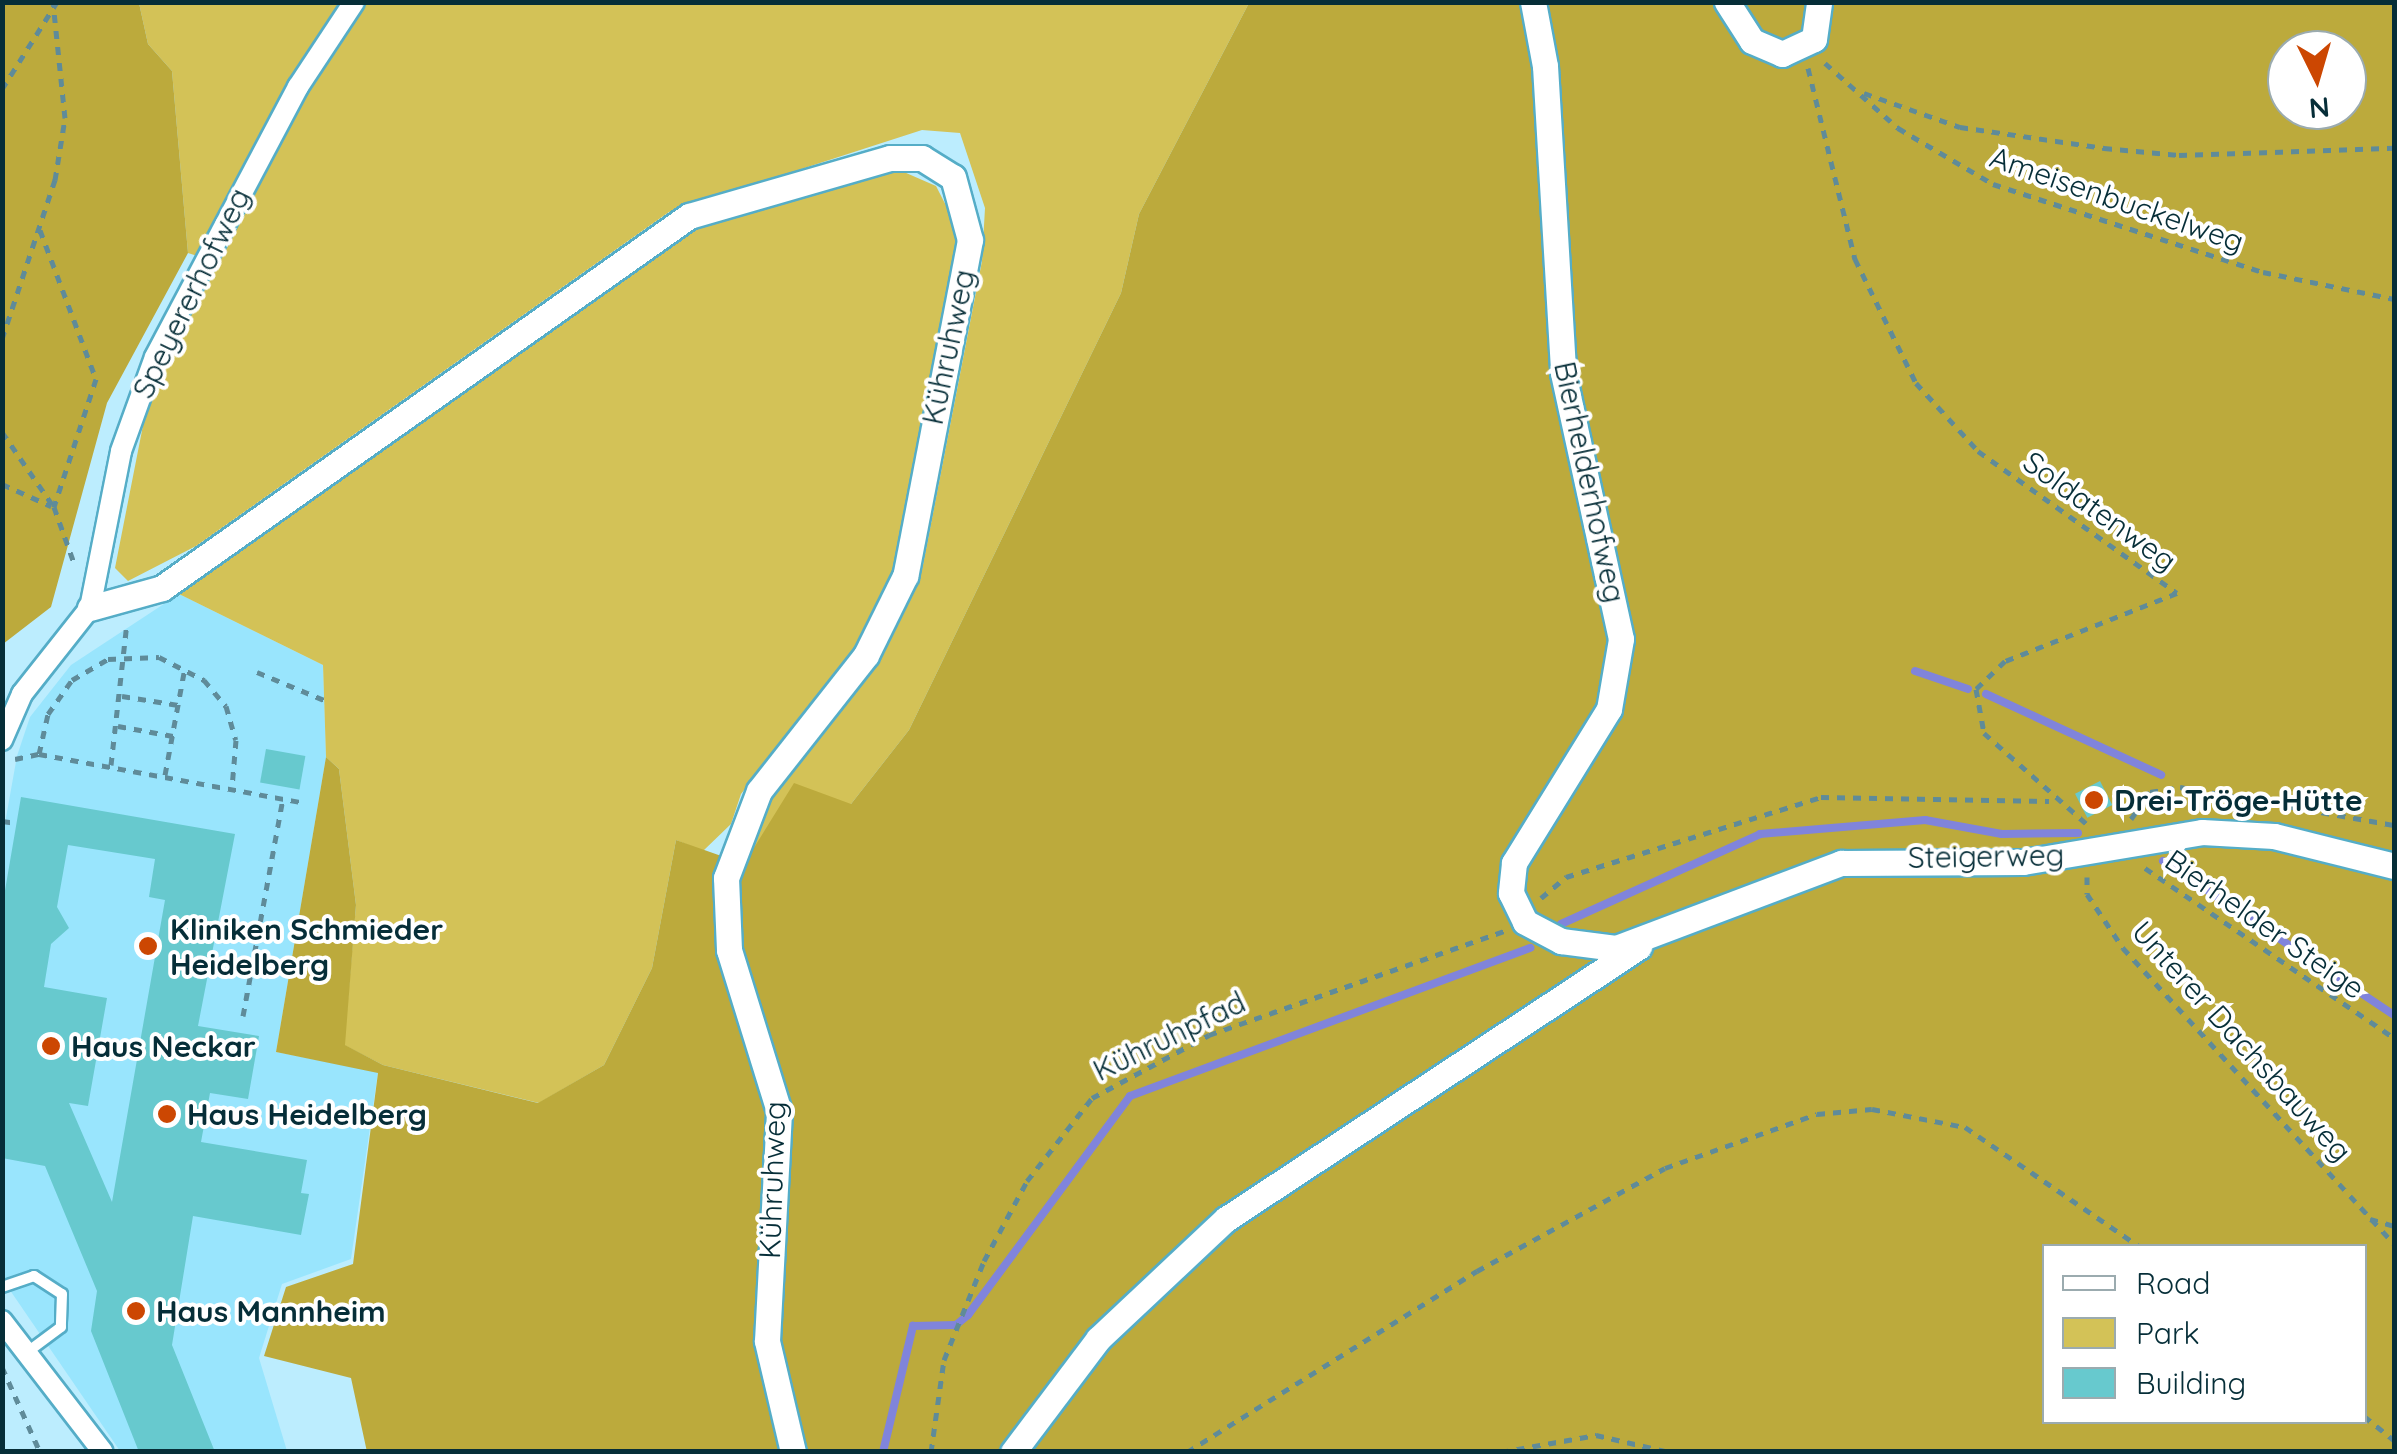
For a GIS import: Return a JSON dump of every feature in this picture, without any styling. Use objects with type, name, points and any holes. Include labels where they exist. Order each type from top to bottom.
[{"type":"street","name":"Speyererhofweg","points":[[90,608],[140,390],[298,87],[354,2]]},
{"type":"street","name":"Bierhelderhofweg","points":[[1525,922],[1511,893],[1514,863],[1603,721],[1621,639],[1563,373],[1546,66],[1533,2]]},
{"type":"street","points":[[1728,2],[1760,47],[1805,47],[1819,2]]},
{"type":"street","name":"Kühruhweg","points":[[90,608],[122,606],[162,588],[689,216],[898,156],[930,161],[953,178],[970,240],[905,576],[866,656],[760,791],[724,888],[732,966],[779,1112],[767,1341],[793,1452]]},
{"type":"street","points":[[2,740],[28,685],[90,608]]},
{"type":"street","name":"Steigerweg","points":[[1647,941],[1841,863],[2110,848],[2248,832],[2394,866]]},
{"type":"street","points":[[1525,922],[1596,948],[1647,941]]},
{"type":"street","points":[[1013,1452],[1098,1339],[1226,1219],[1647,941]]},
{"type":"street","points":[[2,1321],[103,1452]]},
{"type":"lane","points":[[2,1287],[34,1276],[62,1294],[61,1327],[26,1354]]},
{"type":"path","points":[[2,89],[55,4]]},
{"type":"path","points":[[2,339],[39,227],[67,92],[55,4]]},
{"type":"path","name":"Ameisenbuckelweg","points":[[1805,47],[1898,128],[1994,184],[2263,272],[2394,299]]},
{"type":"path","name":"Soldatenweg","points":[[1812,76],[1856,259],[1916,383],[1978,451],[2176,593],[2006,661],[1976,688],[1984,734],[2052,801],[2110,848]]},
{"type":"path","points":[[1861,92],[1960,127],[2179,156],[2394,148]]},
{"type":"path","points":[[39,227],[96,379],[54,507]]},
{"type":"path","points":[[2,432],[54,507],[90,608]]},
{"type":"path","points":[[2,484],[54,507]]},
{"type":"path","points":[[111,766],[129,655],[122,606]]},
{"type":"path","points":[[40,754],[48,714],[72,680],[129,655],[185,667],[216,692],[233,723],[232,788]]},
{"type":"path","points":[[165,775],[185,667]]},
{"type":"path","points":[[257,672],[324,700]]},
{"type":"path","points":[[122,696],[178,705]]},
{"type":"path","points":[[118,726],[172,736]]},
{"type":"path","points":[[19,760],[40,754],[300,802]]},
{"type":"path","points":[[2110,848],[2138,802],[2164,787],[2394,825]]},
{"type":"path","points":[[1525,922],[1566,878],[1772,808],[1872,794],[2052,801]]},
{"type":"path","points":[[243,1016],[283,798]]},
{"type":"path","points":[[2,821],[17,823]]},
{"type":"path","name":"Bierhelder Steige","points":[[2110,848],[2394,1038]]},
{"type":"path","name":"Unterer Dachsbauweg","points":[[2110,848],[2087,894],[2123,948],[2394,1244]]},
{"type":"path","name":"Kühruhpfad","points":[[931,1452],[944,1360],[984,1261],[1027,1180],[1092,1098],[1209,1035],[1525,922]]},
{"type":"path","points":[[1188,1452],[1477,1271],[1648,1177],[1817,1114],[1872,1109],[1965,1127],[2137,1244]]},
{"type":"path","points":[[2370,1219],[2394,1226]]},
{"type":"path","points":[[2,1367],[40,1452]]},
{"type":"path","points":[[2367,1418],[2394,1440]]},
{"type":"path","points":[[1502,1452],[1565,1435],[1632,1438],[1669,1452]]},
{"type":"shaded area","points":[[3,2],[139,3],[148,44],[172,71],[188,253],[107,403],[51,607],[3,644]]},
{"type":"shaded area","points":[[1249,3],[2394,3],[2394,1451],[367,1452],[351,1378],[264,1356],[286,1287],[353,1264],[378,1073],[276,1052],[326,757],[339,769],[356,905],[345,1045],[383,1065],[538,1103],[604,1065],[652,968],[676,840],[744,864],[794,783],[851,804],[909,730],[1121,293],[1139,214]]},
{"type":"shaded area","name":"Kliniken Schmieder Heidelberg","points":[[179,594],[323,665],[326,757],[276,1052],[378,1072],[351,1259],[282,1284],[259,1358],[287,1451],[120,1451],[3,1280],[2,840],[17,756],[30,717],[71,665]]},
{"type":"green space","points":[[139,3],[1249,3],[1139,214],[1121,293],[909,730],[851,804],[744,864],[767,800],[858,690],[922,570],[982,261],[985,208],[960,133],[922,130],[669,212],[196,546],[128,581],[115,568],[148,400],[213,261],[188,253],[172,71],[148,44]]},
{"type":"green space","points":[[897,169],[936,186],[959,231],[897,563],[853,652],[741,794],[731,824],[703,851],[676,840],[652,968],[604,1065],[539,1103],[383,1065],[344,1045],[356,905],[339,769],[326,757],[323,665],[179,594],[710,215]]},
{"type":"building","points":[[266,749],[305,756],[299,789],[260,782]]},
{"type":"building","name":"Drei-Tröge-Hütte","points":[[2100,781],[2112,805],[2087,818],[2075,794]]},
{"type":"building","points":[[21,797],[235,834],[198,1026],[259,1036],[248,1099],[210,1093],[201,1142],[307,1160],[301,1193],[309,1194],[301,1235],[193,1216],[172,1345],[215,1452],[139,1452],[91,1331],[97,1291],[45,1166],[2,1158],[2,908]],"holes":[[[68,845],[155,859],[149,897],[165,900],[112,1202],[69,1103],[88,1106],[107,998],[44,987],[51,944],[69,928],[57,907]]]},
{"type":"waterway","points":[[1915,671],[1968,689]]},
{"type":"waterway","points":[[1986,694],[2161,775]]},
{"type":"waterway","points":[[1561,924],[1760,834],[1925,820],[2002,834],[2078,833]]},
{"type":"waterway","points":[[2163,861],[2394,1015]]},
{"type":"waterway","points":[[883,1452],[913,1326],[956,1325],[968,1315],[1130,1096],[1531,948]]},
{"type":"place","name":"Drei-Tröge-Hütte","points":[[2094,800]]},
{"type":"place","name":"Kliniken Schmieder Heidelberg","points":[[148,946]]},
{"type":"place","name":"Haus Neckar","points":[[51,1046]]},
{"type":"place","name":"Haus Heidelberg","points":[[167,1114]]},
{"type":"place","name":"Haus Mannheim","points":[[136,1311]]}]
